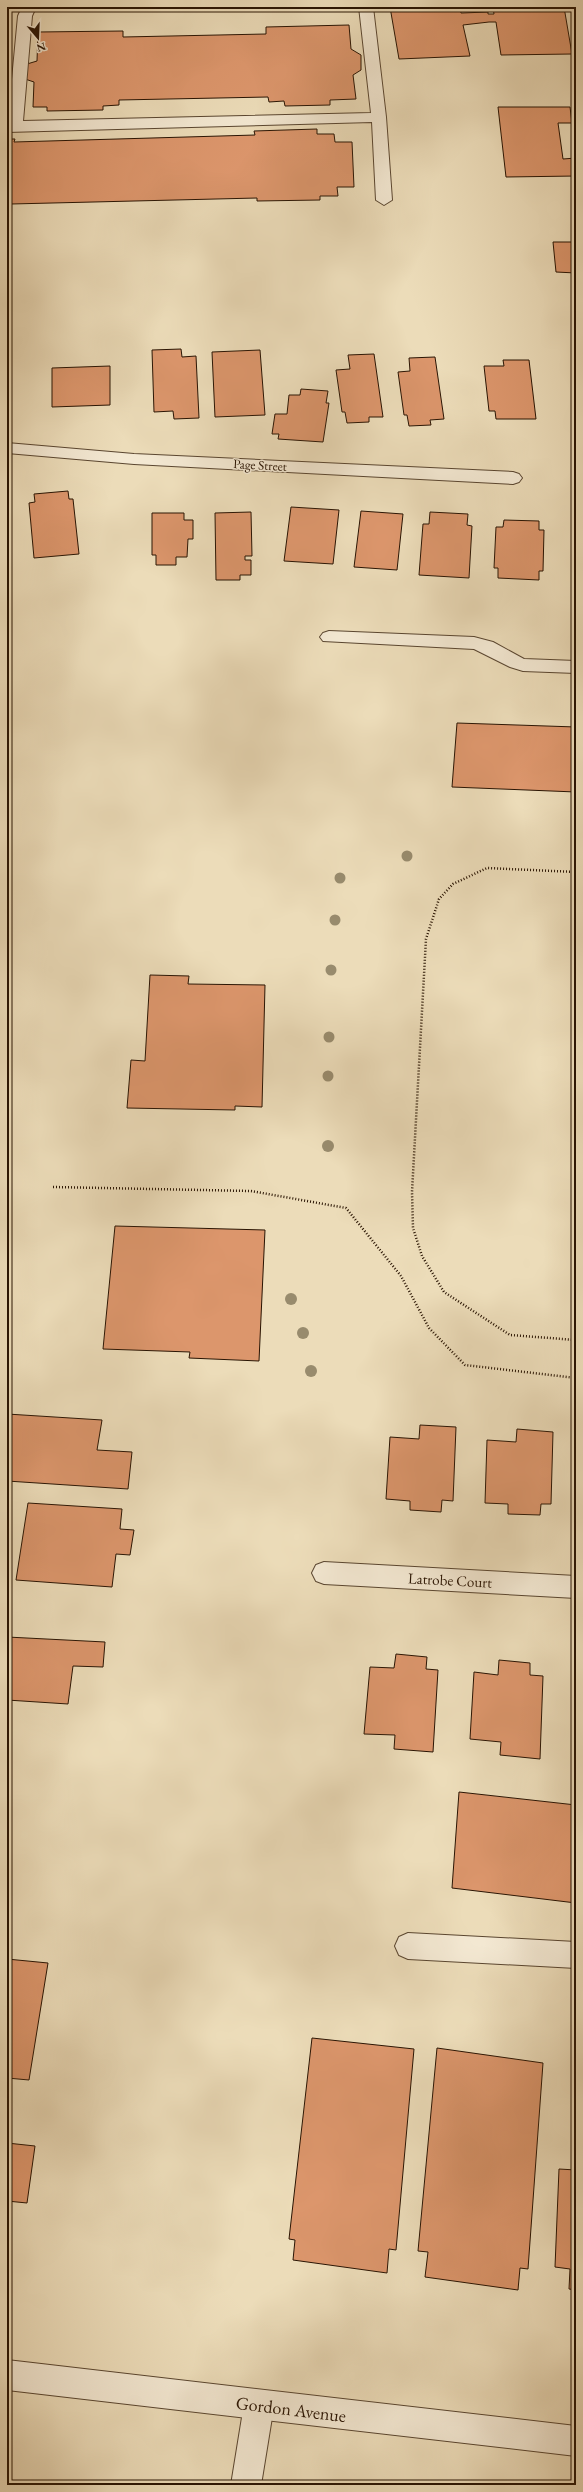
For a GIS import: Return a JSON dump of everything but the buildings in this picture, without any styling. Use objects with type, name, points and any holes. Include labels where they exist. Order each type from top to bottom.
[{"type":"street","points":[[29,7],[25,16],[11,127],[379,116]]},
{"type":"street","points":[[366,7],[368,12],[379,116],[384,200]]},
{"type":"street","name":"Page Street","points":[[7,448],[134,459],[513,478]]},
{"type":"street","points":[[329,637],[474,643],[489,645],[503,656],[529,667],[576,667]]},
{"type":"street","name":"Latrobe Court","points":[[324,1573],[576,1587]]},
{"type":"street","points":[[408,1946],[576,1955]]},
{"type":"street","name":"Gordon Avenue","points":[[7,2375],[576,2441]]},
{"type":"street","points":[[246,2485],[259,2405]]},
{"type":"path","points":[[576,872],[487,868],[453,884],[439,899],[426,939],[412,1192],[415,1235],[422,1256],[444,1292],[510,1335],[576,1340]]},
{"type":"path","points":[[53,1187],[252,1191],[346,1208],[401,1276],[429,1328],[465,1365],[576,1378]]}]
